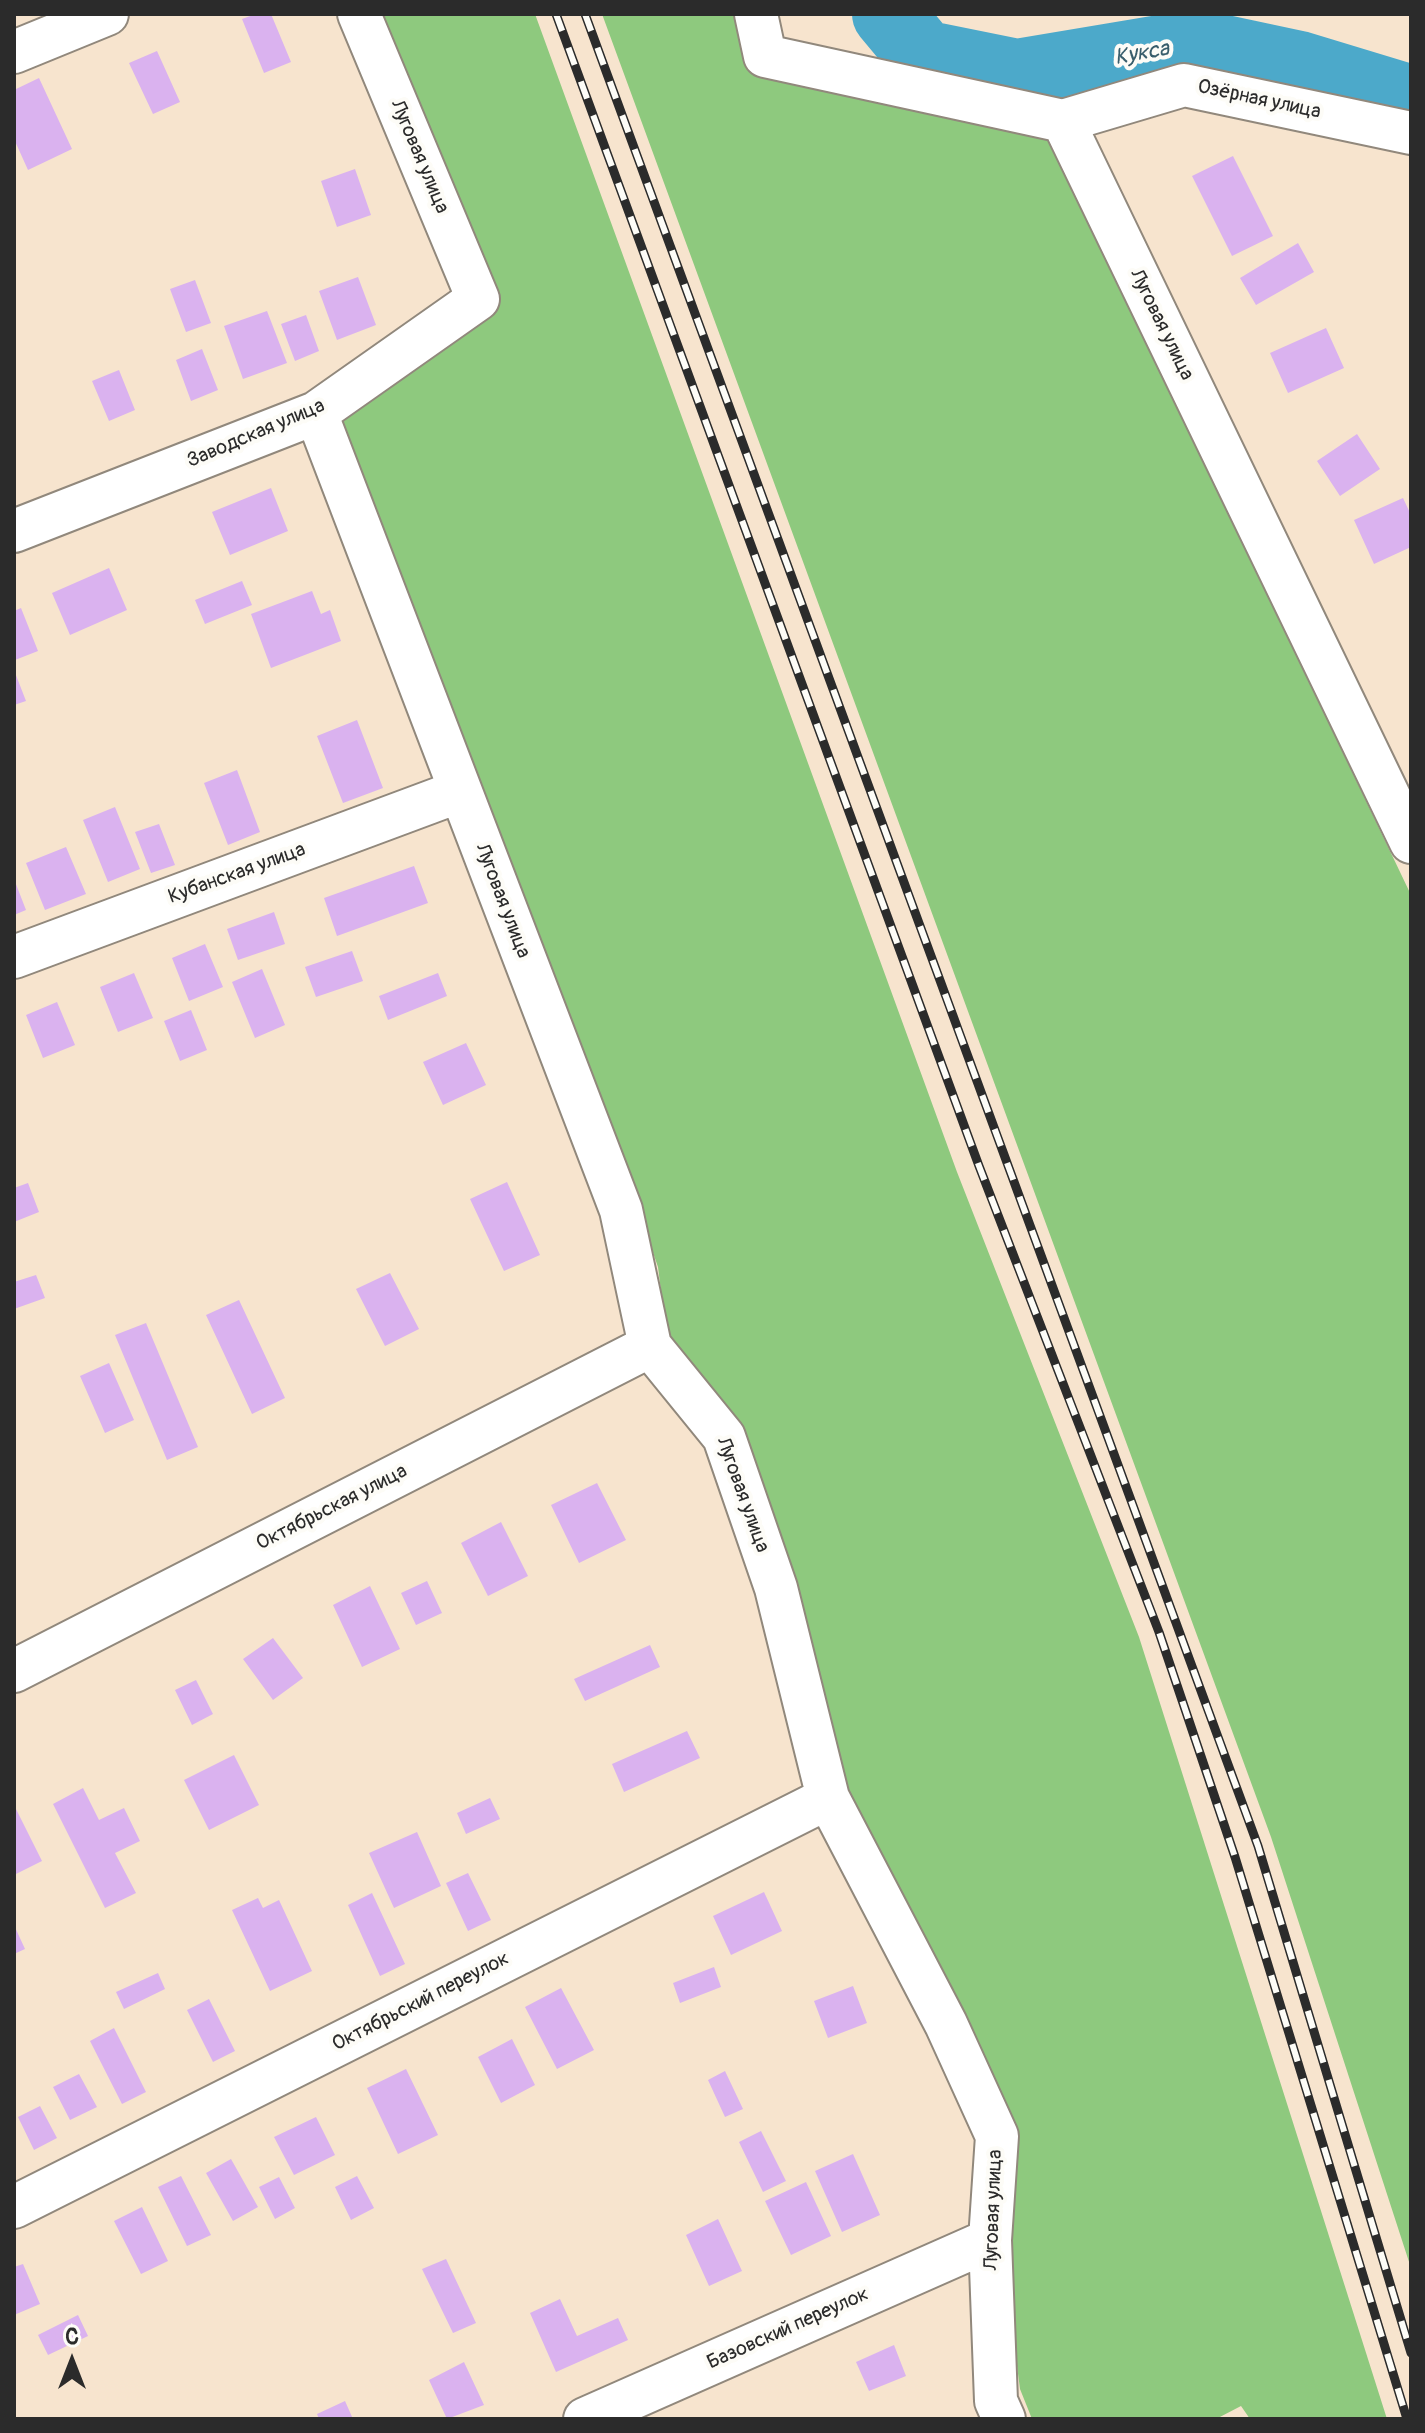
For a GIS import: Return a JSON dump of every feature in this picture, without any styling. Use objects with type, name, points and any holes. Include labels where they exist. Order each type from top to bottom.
[{"type":"street","points":[[14,52],[107,14]]},
{"type":"street","name":"Луговая улица","points":[[359,14],[478,299]]},
{"type":"street","points":[[756,14],[765,56],[1063,121]]},
{"type":"street","name":"Озёрная улица","points":[[1063,121],[1184,85],[1411,133]]},
{"type":"street","name":"Луговая улица","points":[[1063,121],[1411,842]]},
{"type":"street","name":"Заводская улица","points":[[14,531],[316,413],[478,299]]},
{"type":"street","name":"Луговая улица","points":[[316,413],[621,1210],[650,1346],[724,1437],[776,1588],[828,1798],[946,2024],[997,2136],[990,2240],[996,2401],[1004,2419]]},
{"type":"street","name":"Кубанская улица","points":[[14,957],[460,791]]},
{"type":"street","name":"Октябрьская улица","points":[[14,1671],[650,1346]]},
{"type":"street","name":"Октябрьский переулок","points":[[14,2207],[828,1798]]},
{"type":"street","name":"Базовский переулок","points":[[585,2419],[990,2240]]},
{"type":"green space","points":[[378,14],[535,14],[957,1172],[1139,1637],[1387,2419],[1250,2419],[1241,2406],[1216,2419],[1032,2419],[1020,2389],[1003,2258],[1016,2156],[847,1792],[667,1340],[658,1267],[634,1198],[335,421],[492,314],[487,264]]},
{"type":"green space","points":[[602,14],[744,14],[755,52],[775,80],[1050,139],[1411,895],[1411,2268],[1271,1837]]},
{"type":"building","points":[[256,14],[271,14],[291,62],[264,73],[242,19]]},
{"type":"building","points":[[157,51],[180,102],[153,114],[129,63]]},
{"type":"building","points":[[39,78],[72,149],[28,170],[14,139],[14,90]]},
{"type":"building","points":[[1233,156],[1273,236],[1232,256],[1192,176]]},
{"type":"building","points":[[355,169],[371,215],[337,227],[321,181]]},
{"type":"building","points":[[1298,243],[1314,272],[1256,305],[1240,278]]},
{"type":"building","points":[[358,277],[376,325],[337,340],[319,291]]},
{"type":"building","points":[[195,280],[211,323],[186,332],[170,289]]},
{"type":"building","points":[[267,311],[287,363],[243,379],[224,326]]},
{"type":"building","points":[[306,315],[319,351],[295,361],[281,324]]},
{"type":"building","points":[[1326,328],[1344,368],[1288,393],[1270,353]]},
{"type":"building","points":[[202,349],[218,390],[191,401],[176,360]]},
{"type":"building","points":[[119,370],[135,410],[109,421],[92,381]]},
{"type":"building","points":[[1357,434],[1380,469],[1340,496],[1317,461]]},
{"type":"building","points":[[271,488],[288,531],[230,555],[212,512]]},
{"type":"building","points":[[1403,498],[1411,515],[1411,547],[1374,564],[1354,520]]},
{"type":"building","points":[[109,568],[127,610],[70,635],[52,593]]},
{"type":"building","points":[[242,581],[252,605],[205,624],[195,600]]},
{"type":"building","points":[[312,591],[321,614],[330,610],[341,641],[271,668],[251,614]]},
{"type":"building","points":[[21,608],[38,651],[15,660],[14,611]]},
{"type":"building","points":[[14,670],[26,701],[14,705]]},
{"type":"building","points":[[357,720],[383,788],[343,803],[317,736]]},
{"type":"building","points":[[237,770],[260,832],[228,845],[204,783]]},
{"type":"building","points":[[115,807],[140,869],[108,882],[83,820]]},
{"type":"building","points":[[159,824],[175,865],[151,873],[135,832]]},
{"type":"building","points":[[66,847],[86,894],[45,910],[26,863]]},
{"type":"building","points":[[414,866],[428,903],[337,936],[324,898]]},
{"type":"building","points":[[14,879],[26,910],[14,915]]},
{"type":"building","points":[[274,912],[285,944],[238,960],[227,929]]},
{"type":"building","points":[[205,944],[223,987],[189,1001],[172,958]]},
{"type":"building","points":[[352,951],[363,981],[316,997],[305,967]]},
{"type":"building","points":[[262,969],[285,1025],[255,1038],[232,982]]},
{"type":"building","points":[[134,973],[153,1018],[118,1032],[100,987]]},
{"type":"building","points":[[438,973],[447,996],[388,1020],[379,996]]},
{"type":"building","points":[[57,1002],[75,1045],[43,1058],[26,1015]]},
{"type":"building","points":[[191,1010],[207,1050],[180,1061],[164,1021]]},
{"type":"building","points":[[466,1043],[486,1085],[443,1105],[423,1062]]},
{"type":"building","points":[[507,1182],[540,1255],[504,1271],[470,1199]]},
{"type":"building","points":[[28,1183],[39,1212],[14,1222],[14,1188]]},
{"type":"building","points":[[390,1273],[419,1329],[385,1346],[356,1289]]},
{"type":"building","points":[[36,1275],[45,1298],[14,1309],[14,1282]]},
{"type":"building","points":[[239,1300],[285,1398],[252,1414],[206,1315]]},
{"type":"building","points":[[146,1323],[198,1447],[167,1460],[115,1335]]},
{"type":"building","points":[[109,1363],[134,1420],[105,1433],[80,1376]]},
{"type":"building","points":[[597,1483],[626,1540],[579,1563],[551,1505]]},
{"type":"building","points":[[501,1522],[528,1576],[488,1596],[461,1543]]},
{"type":"building","points":[[427,1581],[442,1613],[416,1625],[401,1593]]},
{"type":"building","points":[[370,1586],[400,1649],[362,1667],[333,1605]]},
{"type":"building","points":[[273,1638],[303,1678],[273,1700],[243,1659]]},
{"type":"building","points":[[650,1645],[660,1667],[585,1701],[574,1679]]},
{"type":"building","points":[[196,1680],[213,1714],[192,1725],[175,1690]]},
{"type":"building","points":[[687,1731],[700,1758],[624,1792],[612,1764]]},
{"type":"building","points":[[234,1755],[259,1805],[209,1830],[184,1780]]},
{"type":"building","points":[[83,1788],[99,1820],[124,1808],[140,1841],[115,1853],[136,1893],[105,1908],[53,1804]]},
{"type":"building","points":[[490,1798],[500,1819],[466,1834],[457,1813]]},
{"type":"building","points":[[14,1805],[42,1861],[14,1875]]},
{"type":"building","points":[[417,1832],[441,1886],[394,1908],[369,1853]]},
{"type":"building","points":[[468,1873],[491,1920],[468,1931],[446,1883]]},
{"type":"building","points":[[764,1892],[782,1931],[731,1955],[713,1916]]},
{"type":"building","points":[[372,1893],[405,1964],[380,1976],[348,1905]]},
{"type":"building","points":[[258,1898],[263,1908],[279,1900],[312,1971],[270,1991],[232,1910]]},
{"type":"building","points":[[14,1925],[25,1949],[14,1954]]},
{"type":"building","points":[[714,1967],[721,1987],[680,2003],[673,1983]]},
{"type":"building","points":[[158,1973],[165,1989],[124,2009],[116,1992]]},
{"type":"building","points":[[853,1986],[867,2023],[828,2038],[814,2001]]},
{"type":"building","points":[[561,1988],[594,2050],[557,2069],[525,2007]]},
{"type":"building","points":[[209,1999],[235,2051],[213,2062],[187,2010]]},
{"type":"building","points":[[114,2028],[146,2092],[122,2104],[90,2041]]},
{"type":"building","points":[[512,2039],[535,2085],[501,2103],[478,2057]]},
{"type":"building","points":[[406,2069],[438,2135],[398,2154],[367,2088]]},
{"type":"building","points":[[725,2071],[743,2109],[725,2117],[708,2080]]},
{"type":"building","points":[[79,2074],[97,2107],[70,2120],[53,2087]]},
{"type":"building","points":[[40,2106],[57,2138],[34,2150],[18,2117]]},
{"type":"building","points":[[316,2117],[335,2155],[294,2175],[274,2137]]},
{"type":"building","points":[[761,2131],[786,2181],[763,2192],[739,2142]]},
{"type":"building","points":[[853,2154],[880,2215],[842,2232],[815,2171]]},
{"type":"building","points":[[231,2159],[258,2207],[233,2221],[206,2173]]},
{"type":"building","points":[[181,2176],[211,2235],[187,2246],[158,2187]]},
{"type":"building","points":[[357,2176],[374,2208],[351,2220],[335,2187]]},
{"type":"building","points":[[279,2177],[295,2208],[275,2219],[259,2187]]},
{"type":"building","points":[[806,2182],[831,2236],[791,2255],[765,2201]]},
{"type":"building","points":[[142,2207],[168,2261],[141,2274],[114,2221]]},
{"type":"building","points":[[718,2219],[742,2271],[709,2286],[686,2235]]},
{"type":"building","points":[[446,2259],[476,2323],[453,2333],[422,2269]]},
{"type":"building","points":[[23,2264],[40,2304],[14,2315],[14,2267]]},
{"type":"building","points":[[560,2299],[577,2336],[618,2318],[628,2340],[556,2372],[530,2313]]},
{"type":"building","points":[[78,2315],[88,2336],[48,2355],[38,2335]]},
{"type":"building","points":[[894,2345],[906,2376],[869,2391],[856,2362]]},
{"type":"building","points":[[464,2362],[484,2405],[447,2419],[429,2380]]},
{"type":"building","points":[[345,2401],[353,2419],[319,2419],[317,2414]]},
{"type":"waterway","name":"Кукса","points":[[888,14],[923,56],[1017,75],[1196,45],[1299,67],[1411,101]]},
{"type":"railway","points":[[556,14],[979,1166],[1159,1632],[1235,1857],[1407,2419]]},
{"type":"railway","points":[[585,14],[1258,1846],[1411,2353]]}]
